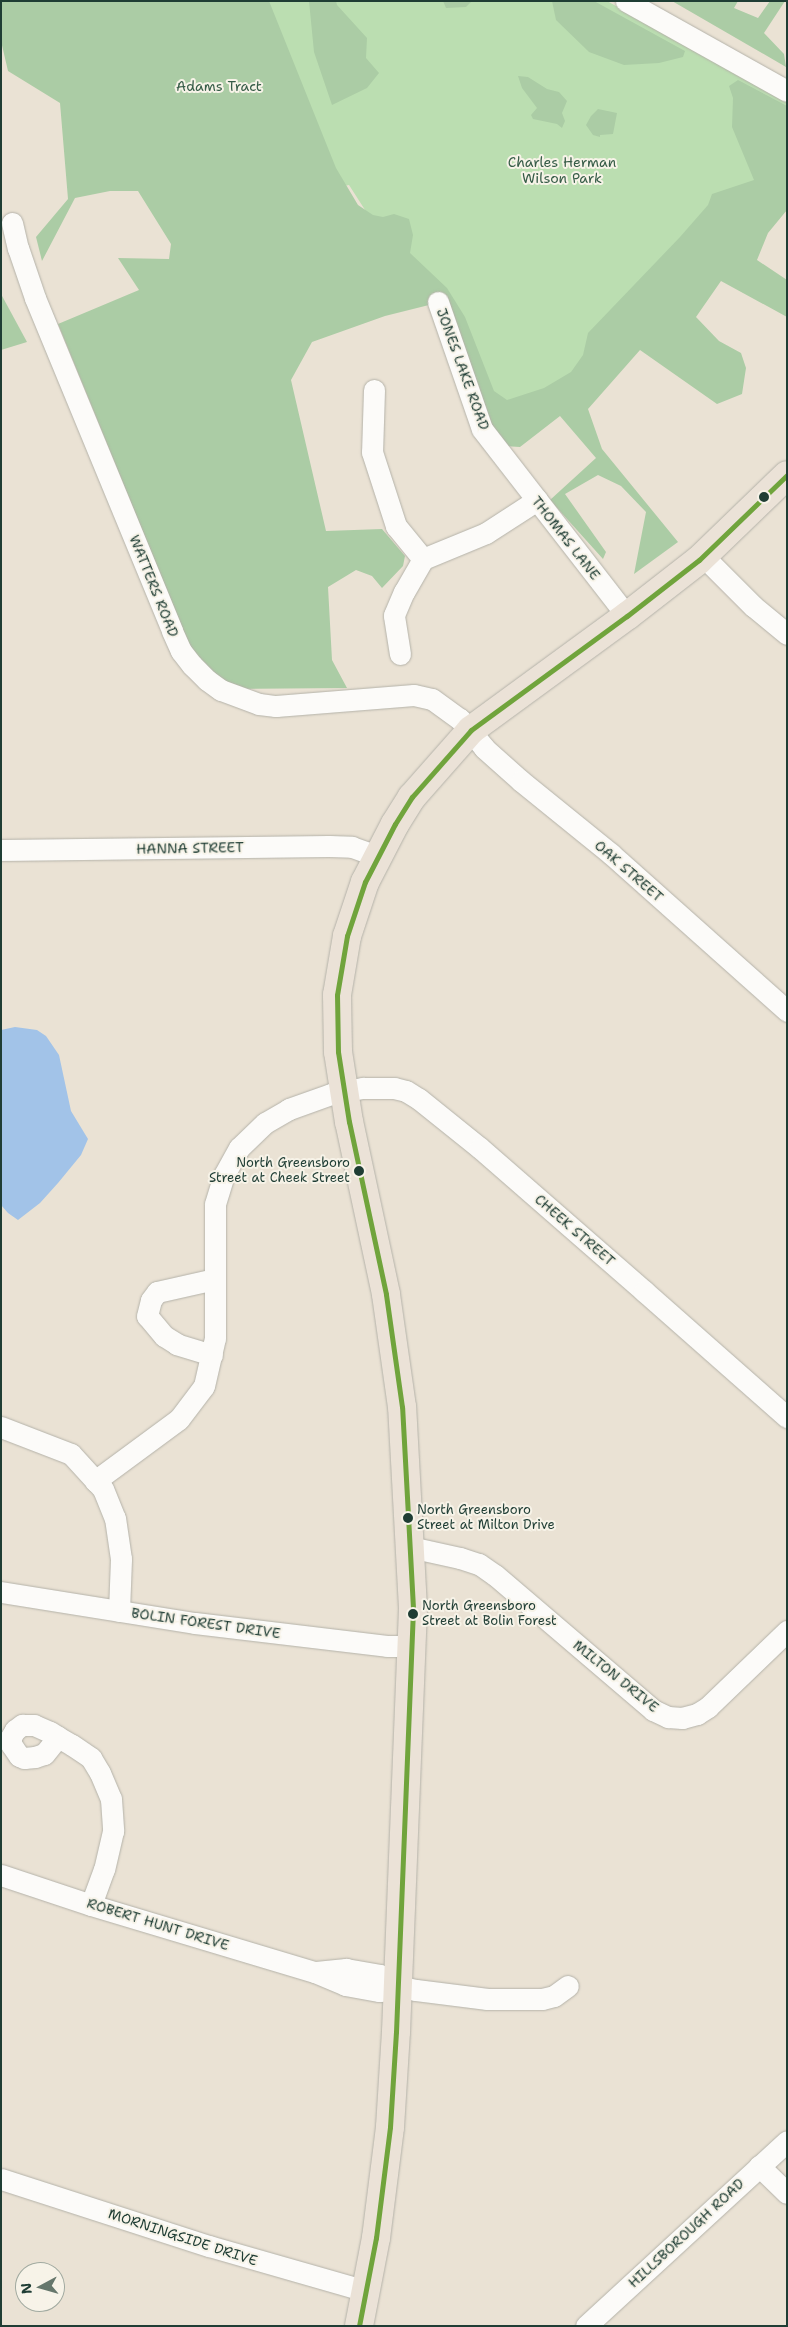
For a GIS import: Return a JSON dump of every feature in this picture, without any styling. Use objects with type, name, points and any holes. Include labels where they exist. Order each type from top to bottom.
[{"type":"main road","points":[[359,2326],[376,2238],[390,2127],[398,1986],[412,1608],[402,1407],[386,1294],[343,1091],[336,1025],[341,968],[356,906],[377,856],[412,797],[471,730],[627,616],[703,556],[787,475]]},
{"type":"street","points":[[626,1],[787,91]]},
{"type":"street","name":"WATTERS ROAD","points":[[12,223],[35,298],[84,413],[172,631],[181,651],[192,665],[207,680],[222,690],[258,704],[276,706],[414,695],[432,698],[443,705],[471,730]]},
{"type":"street","name":"JONES LAKE ROAD","points":[[438,302],[482,429],[506,460]]},
{"type":"street","points":[[374,390],[372,452],[396,526],[423,559]]},
{"type":"street","name":"THOMAS LANE","points":[[506,460],[627,616]]},
{"type":"street","points":[[400,654],[394,615],[404,592],[423,559],[486,533],[537,500]]},
{"type":"street","points":[[703,556],[753,606],[787,634]]},
{"type":"street","name":"OAK STREET","points":[[471,730],[484,748],[521,781],[611,854],[787,1011]]},
{"type":"street","name":"HANNA STREET","points":[[1,850],[329,846],[352,847],[377,856]]},
{"type":"street","name":"CHEEK STREET","points":[[95,1480],[179,1418],[204,1386],[212,1355],[216,1318],[214,1279],[215,1204],[224,1175],[239,1148],[265,1123],[289,1109],[343,1091],[394,1088],[406,1091],[419,1099],[586,1240],[787,1418]]},
{"type":"street","points":[[212,1355],[177,1344],[164,1336],[147,1316],[151,1300],[158,1292],[214,1279]]},
{"type":"street","points":[[1,1427],[71,1454],[103,1489],[115,1518],[121,1559],[119,1611]]},
{"type":"street","name":"MILTON DRIVE","points":[[410,1547],[479,1564],[495,1575],[653,1710],[668,1717],[682,1718],[697,1714],[708,1707],[787,1631]]},
{"type":"street","name":"BOLIN FOREST DRIVE","points":[[1,1592],[195,1623],[377,1645],[411,1646]]},
{"type":"street","points":[[58,1737],[91,1758],[100,1773],[111,1799],[113,1831],[104,1870],[91,1905]]},
{"type":"street","name":"ROBERT HUNT DRIVE","points":[[1,1875],[91,1905],[314,1972],[346,1969],[380,1975],[398,1986],[431,1993],[487,1999],[542,1999],[554,1996],[568,1986]]},
{"type":"street","name":"HILLSBOROUGH ROAD","points":[[586,2326],[787,2141]]},
{"type":"street","points":[[759,2166],[787,2194]]},
{"type":"street","name":"MORNINGSIDE DRIVE","points":[[1,2178],[209,2246],[366,2291]]},
{"type":"green space","name":"Adams Tract","points":[[1,1],[269,1],[336,168],[358,205],[373,215],[383,217],[394,214],[409,219],[413,235],[410,253],[447,288],[465,317],[494,391],[507,400],[544,388],[571,372],[583,355],[588,333],[680,237],[708,205],[712,194],[754,180],[732,127],[733,98],[729,86],[738,80],[787,106],[787,210],[768,233],[757,260],[787,280],[787,317],[721,281],[696,317],[719,341],[741,353],[746,368],[742,394],[717,404],[640,350],[588,409],[602,449],[678,542],[634,574],[646,512],[621,486],[598,475],[565,494],[606,552],[603,559],[550,500],[596,458],[560,416],[520,447],[506,446],[486,423],[437,303],[385,316],[312,342],[291,380],[326,531],[382,529],[405,556],[403,566],[382,588],[372,576],[356,570],[328,587],[332,660],[347,688],[234,689],[200,671],[58,324],[139,290],[118,258],[169,259],[171,244],[138,191],[110,191],[75,198],[42,261],[36,237],[68,199],[60,103],[8,71],[1,41]]},
{"type":"green space","name":"Charles Herman Wilson Park","points":[[52,1],[607,1],[787,102],[787,175],[689,286],[502,434],[448,296],[367,213],[349,185],[193,213]]},
{"type":"green space","points":[[309,1],[336,1],[337,5],[367,38],[366,58],[379,73],[367,88],[332,105],[314,52]]},
{"type":"green space","points":[[443,1],[472,1],[466,7],[446,8]]},
{"type":"green space","points":[[552,1],[594,1],[685,51],[683,57],[659,63],[624,65],[589,52],[556,20]]},
{"type":"green space","points":[[672,1],[738,1],[734,8],[758,18],[770,1],[785,1],[764,33],[784,54],[786,67]]},
{"type":"green space","points":[[518,76],[528,77],[547,89],[559,92],[567,101],[562,113],[565,121],[562,128],[557,124],[533,119],[531,115],[537,108],[522,88]]},
{"type":"green space","points":[[598,109],[617,113],[613,134],[600,135],[600,137],[593,135],[586,125]]},
{"type":"green space","points":[[1,294],[27,342],[1,350]]},
{"type":"water","points":[[15,1027],[37,1030],[46,1036],[59,1055],[71,1111],[88,1139],[81,1155],[58,1183],[40,1203],[18,1220],[1,1205],[1,1030]]},
{"type":"transit line","points":[[359,2326],[376,2238],[390,2127],[396,2032],[413,1608],[402,1407],[386,1294],[349,1122],[338,1052],[337,995],[347,936],[365,882],[395,824],[412,797],[471,730],[627,616],[699,560],[787,475]]},
{"type":"place","name":"North Greensboro Street at Cheek Street","points":[[359,1171]]},
{"type":"place","name":"North Greensboro Street at Milton Drive","points":[[408,1518]]},
{"type":"place","name":"North Greensboro Street at Bolin Forest","points":[[413,1614]]}]
